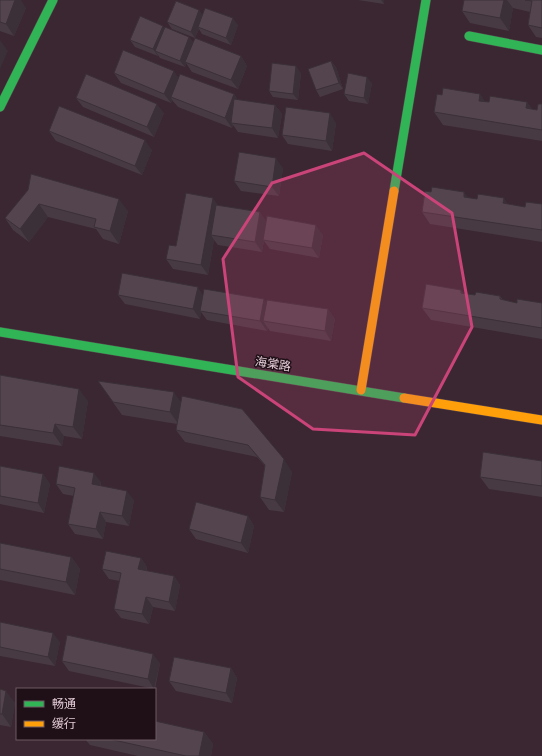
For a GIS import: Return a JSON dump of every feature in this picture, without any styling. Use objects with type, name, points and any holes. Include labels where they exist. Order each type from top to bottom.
[{"type":"street","points":[[0,107],[53,0]]},
{"type":"street","points":[[361,390],[426,0]]},
{"type":"street","points":[[469,36],[542,50]]},
{"type":"street","name":"海棠路","points":[[0,332],[542,420]]},
{"type":"highlighted area","points":[[364,153],[452,213],[472,327],[415,435],[313,429],[238,377],[223,259],[272,183]]},
{"type":"building","points":[[0,0],[15,0],[6,24],[0,22]]},
{"type":"building","points":[[464,0],[504,0],[500,18],[462,11]]},
{"type":"building","points":[[525,0],[542,0],[542,28],[528,25],[532,1]]},
{"type":"building","points":[[176,1],[199,10],[191,32],[167,22]]},
{"type":"building","points":[[205,8],[233,18],[226,38],[198,27]]},
{"type":"building","points":[[140,16],[163,26],[153,49],[130,40]]},
{"type":"building","points":[[165,27],[189,37],[180,61],[155,51]]},
{"type":"building","points":[[195,38],[241,56],[231,80],[185,62]]},
{"type":"building","points":[[123,50],[174,71],[164,94],[114,73]]},
{"type":"building","points":[[331,61],[339,83],[316,90],[308,69]]},
{"type":"building","points":[[272,63],[296,66],[293,94],[269,91]]},
{"type":"building","points":[[348,73],[367,77],[364,98],[344,94]]},
{"type":"building","points":[[86,74],[157,104],[147,127],[76,98]]},
{"type":"building","points":[[180,74],[234,94],[225,118],[171,97]]},
{"type":"building","points":[[443,88],[480,94],[479,101],[489,102],[490,96],[527,102],[526,108],[537,110],[538,104],[542,104],[542,130],[434,112],[437,94],[442,95]]},
{"type":"building","points":[[234,99],[275,105],[272,128],[231,123]]},
{"type":"building","points":[[59,106],[145,140],[135,166],[49,131]]},
{"type":"building","points":[[286,107],[330,113],[326,141],[282,135]]},
{"type":"building","points":[[239,152],[276,158],[272,187],[234,181]]},
{"type":"building","points":[[31,174],[119,199],[110,231],[94,227],[96,219],[39,204],[20,229],[5,218],[28,190]]},
{"type":"building","points":[[432,187],[464,192],[464,197],[477,199],[478,194],[504,198],[503,203],[525,207],[526,202],[542,204],[542,230],[422,212],[425,191],[431,192]]},
{"type":"building","points":[[186,193],[213,198],[201,265],[166,259],[169,245],[176,246]]},
{"type":"building","points":[[216,205],[260,212],[255,242],[211,235]]},
{"type":"building","points":[[267,216],[316,225],[312,248],[263,240]]},
{"type":"building","points":[[122,273],[198,287],[193,309],[118,295]]},
{"type":"building","points":[[426,284],[461,290],[461,293],[475,295],[476,292],[500,296],[500,299],[517,303],[517,299],[542,303],[542,328],[422,308]]},
{"type":"building","points":[[204,289],[264,299],[260,321],[200,311]]},
{"type":"building","points":[[267,300],[328,309],[325,331],[263,321]]},
{"type":"building","points":[[0,375],[79,389],[73,427],[55,424],[53,433],[0,425]]},
{"type":"building","points":[[98,381],[174,392],[170,412],[113,402]]},
{"type":"building","points":[[182,396],[242,409],[284,459],[275,500],[260,497],[265,465],[248,445],[176,430]]},
{"type":"building","points":[[483,452],[542,461],[542,486],[480,477]]},
{"type":"building","points":[[0,466],[43,474],[38,503],[0,496]]},
{"type":"building","points":[[59,466],[94,473],[92,484],[127,491],[122,516],[100,512],[96,529],[68,524],[75,488],[56,484]]},
{"type":"building","points":[[196,502],[248,516],[241,543],[189,529]]},
{"type":"building","points":[[0,543],[71,557],[66,582],[0,569]]},
{"type":"building","points":[[106,551],[141,558],[138,569],[174,576],[169,602],[146,597],[142,614],[114,609],[121,573],[102,569]]},
{"type":"building","points":[[0,622],[53,633],[48,657],[0,647]]},
{"type":"building","points":[[67,635],[153,654],[148,679],[62,661]]},
{"type":"building","points":[[174,657],[231,668],[226,693],[169,681]]},
{"type":"building","points":[[0,689],[6,691],[2,714],[0,714]]},
{"type":"building","points":[[156,721],[204,732],[199,756],[186,756],[114,740],[156,740]]},
{"type":"traffic: fast","points":[[0,107],[53,0]]},
{"type":"traffic: fast","points":[[394,191],[426,0]]},
{"type":"traffic: fast","points":[[469,36],[542,50]]},
{"type":"traffic: fast","points":[[0,332],[404,398]]},
{"type":"traffic: slow","points":[[361,390],[394,191]]},
{"type":"traffic: slow","points":[[404,398],[542,420]]}]
